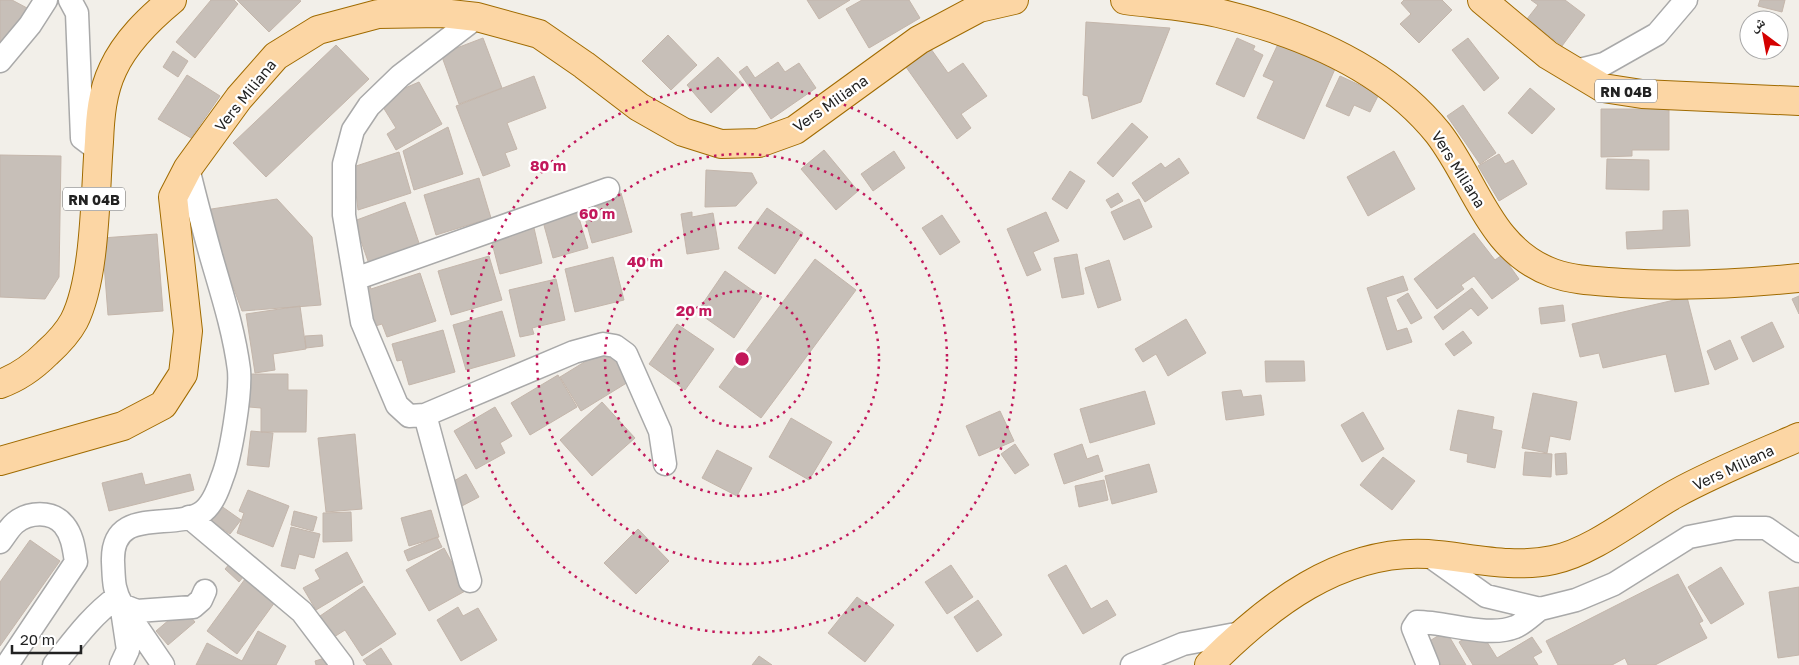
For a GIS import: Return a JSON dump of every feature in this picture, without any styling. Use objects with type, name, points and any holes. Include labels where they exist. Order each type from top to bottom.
[{"type":"main road","name":"RN 04B","points":[[0,384],[36,364],[60,342],[74,322],[85,290],[90,264],[101,107],[113,69],[131,40],[150,18],[172,0]]},
{"type":"main road","name":"Vers Miliana","points":[[0,461],[123,426],[163,405],[183,374],[188,331],[173,197],[188,168],[239,98],[276,56],[318,30],[378,14],[442,13],[477,17],[539,34],[639,107],[683,132],[721,144],[759,143],[796,130],[919,40],[979,8],[1014,0]]},
{"type":"main road","name":"Vers Miliana","points":[[1125,0],[1217,13],[1298,36],[1356,65],[1408,101],[1438,134],[1490,220],[1513,250],[1552,272],[1588,281],[1665,286],[1799,278]]},
{"type":"main road","name":"RN 04B","points":[[1482,0],[1548,56],[1603,88],[1642,94],[1799,101]]},
{"type":"main road","name":"Vers Miliana","points":[[1210,665],[1241,633],[1286,597],[1336,570],[1378,557],[1427,554],[1520,564],[1554,560],[1592,544],[1676,494],[1799,437]]},
{"type":"street","points":[[0,61],[30,24],[46,0]]},
{"type":"street","points":[[70,0],[77,14],[82,138],[98,150]]},
{"type":"street","points":[[1576,71],[1604,64],[1657,34],[1686,0]]},
{"type":"street","points":[[477,17],[400,76],[369,106],[353,130],[344,164],[344,215],[362,322],[397,405],[410,416],[425,415],[574,352],[603,344],[615,346],[626,354],[660,431],[665,464]]},
{"type":"street","points":[[163,665],[114,592],[113,550],[120,535],[137,523],[189,517],[201,513],[215,497],[224,473],[234,430],[239,372],[228,314],[188,168]]},
{"type":"street","points":[[355,279],[608,189]]},
{"type":"street","points":[[425,415],[470,581]]},
{"type":"street","points":[[0,542],[14,524],[28,515],[46,514],[64,524],[74,544],[76,562],[7,665]]},
{"type":"street","points":[[189,517],[302,612],[342,665]]},
{"type":"street","points":[[1428,665],[1413,628],[1418,622],[1497,632],[1516,627],[1540,609],[1576,600],[1614,584],[1689,537],[1735,528],[1766,528],[1799,551]]},
{"type":"street","points":[[1427,554],[1486,596],[1540,609]]},
{"type":"street","points":[[120,601],[137,611],[193,607],[201,600],[205,591]]},
{"type":"street","points":[[54,665],[87,623],[100,610],[120,601]]},
{"type":"street","points":[[120,601],[128,650],[121,665]]},
{"type":"street","points":[[1132,665],[1183,644],[1241,633]]},
{"type":"building","points":[[0,0],[12,0],[27,8],[11,36],[0,45]]},
{"type":"building","points":[[211,0],[234,0],[238,4],[195,58],[176,42]]},
{"type":"building","points":[[237,0],[299,0],[301,1],[269,32]]},
{"type":"building","points":[[807,0],[850,0],[819,19]]},
{"type":"building","points":[[862,0],[909,0],[920,18],[869,48],[846,9]]},
{"type":"building","points":[[1404,0],[1442,0],[1452,10],[1419,43],[1400,24],[1411,14],[1401,3]]},
{"type":"building","points":[[1531,0],[1565,0],[1585,15],[1562,46],[1527,19],[1538,5]]},
{"type":"building","points":[[1760,0],[1785,0],[1782,10],[1758,6]]},
{"type":"building","points":[[1086,22],[1170,28],[1141,102],[1092,119],[1088,96],[1083,95]]},
{"type":"building","points":[[668,35],[697,65],[671,90],[642,61]]},
{"type":"building","points":[[483,38],[502,88],[459,104],[441,54]]},
{"type":"building","points":[[1237,38],[1255,46],[1253,50],[1263,55],[1244,97],[1216,84]]},
{"type":"building","points":[[1468,38],[1499,78],[1484,91],[1452,50]]},
{"type":"building","points":[[1278,44],[1335,69],[1304,139],[1257,118],[1274,81],[1263,76]]},
{"type":"building","points":[[336,45],[369,79],[266,177],[233,143]]},
{"type":"building","points":[[931,49],[948,73],[963,63],[987,96],[961,114],[971,128],[957,139],[906,67]]},
{"type":"building","points":[[173,51],[188,61],[178,77],[163,67]]},
{"type":"building","points":[[718,57],[743,84],[711,113],[687,85]]},
{"type":"building","points":[[778,62],[785,72],[799,63],[816,88],[771,119],[739,72],[747,66],[755,78]]},
{"type":"building","points":[[187,75],[220,96],[191,138],[158,119]]},
{"type":"building","points":[[534,76],[546,108],[507,123],[517,149],[505,153],[510,166],[483,176],[456,106]]},
{"type":"building","points":[[1340,76],[1379,94],[1370,112],[1354,105],[1349,116],[1326,106]]},
{"type":"building","points":[[419,82],[442,124],[396,150],[387,134],[396,128],[383,107],[398,91]]},
{"type":"building","points":[[1530,88],[1555,109],[1532,134],[1508,113]]},
{"type":"building","points":[[1463,105],[1496,153],[1480,164],[1447,116]]},
{"type":"building","points":[[1601,109],[1669,109],[1669,150],[1632,150],[1632,156],[1601,157]]},
{"type":"building","points":[[1132,123],[1148,137],[1113,177],[1097,163]]},
{"type":"building","points":[[448,127],[463,174],[414,190],[403,151]]},
{"type":"building","points":[[824,150],[858,191],[836,210],[801,169]]},
{"type":"building","points":[[894,151],[905,168],[873,191],[861,174]]},
{"type":"building","points":[[1394,151],[1415,189],[1368,216],[1347,177]]},
{"type":"building","points":[[399,152],[411,193],[358,210],[353,167]]},
{"type":"building","points":[[1499,154],[1505,164],[1513,160],[1527,184],[1499,201],[1478,166]]},
{"type":"building","points":[[0,155],[61,156],[59,277],[45,299],[0,297]]},
{"type":"building","points":[[1179,158],[1189,173],[1145,202],[1132,183],[1161,163],[1165,168]]},
{"type":"building","points":[[1607,159],[1649,160],[1649,190],[1606,189]]},
{"type":"building","points":[[706,170],[752,173],[757,183],[736,206],[705,207]]},
{"type":"building","points":[[1070,171],[1085,181],[1067,209],[1052,199]]},
{"type":"building","points":[[479,178],[491,218],[436,235],[424,195]]},
{"type":"building","points":[[621,193],[632,232],[592,243],[581,203]]},
{"type":"building","points":[[1118,193],[1123,201],[1111,208],[1106,200]]},
{"type":"building","points":[[277,199],[312,237],[321,305],[242,311],[205,210]]},
{"type":"building","points":[[1139,199],[1152,227],[1124,240],[1111,212]]},
{"type":"building","points":[[405,202],[420,246],[369,264],[354,221]]},
{"type":"building","points":[[576,208],[588,248],[553,258],[542,218]]},
{"type":"building","points":[[767,208],[803,233],[775,274],[738,248]]},
{"type":"building","points":[[1688,210],[1690,246],[1627,249],[1626,232],[1663,230],[1663,211]]},
{"type":"building","points":[[692,212],[692,217],[713,213],[719,249],[687,254],[681,214]]},
{"type":"building","points":[[1046,212],[1059,241],[1033,252],[1041,270],[1027,276],[1007,229]]},
{"type":"building","points":[[942,215],[960,242],[940,255],[922,228]]},
{"type":"building","points":[[534,228],[542,263],[500,274],[491,239]]},
{"type":"building","points":[[1474,233],[1495,260],[1502,255],[1519,279],[1492,299],[1474,276],[1461,285],[1464,289],[1437,309],[1414,279]]},
{"type":"building","points":[[157,234],[163,311],[108,315],[102,238]]},
{"type":"building","points":[[1077,254],[1084,294],[1062,298],[1054,258]]},
{"type":"building","points":[[489,256],[502,300],[451,315],[438,271]]},
{"type":"building","points":[[613,257],[624,300],[575,312],[565,269]]},
{"type":"building","points":[[815,259],[856,290],[761,418],[719,387]]},
{"type":"building","points":[[1109,260],[1121,300],[1098,308],[1085,268]]},
{"type":"building","points":[[725,271],[762,297],[734,338],[697,312]]},
{"type":"building","points":[[420,273],[436,321],[387,337],[382,324],[372,327],[358,286],[369,283],[371,289]]},
{"type":"building","points":[[1403,276],[1408,290],[1386,297],[1397,331],[1407,328],[1412,342],[1387,350],[1367,288]]},
{"type":"building","points":[[556,279],[565,320],[532,328],[534,334],[520,337],[509,290]]},
{"type":"building","points":[[1472,288],[1488,308],[1478,316],[1471,308],[1443,330],[1434,317]]},
{"type":"building","points":[[1408,293],[1422,318],[1411,324],[1397,300]]},
{"type":"building","points":[[1799,296],[1799,314],[1792,299]]},
{"type":"building","points":[[1687,297],[1709,384],[1675,392],[1666,354],[1603,368],[1599,353],[1580,357],[1572,324]]},
{"type":"building","points":[[1563,305],[1565,321],[1541,324],[1539,308]]},
{"type":"building","points":[[300,306],[306,349],[273,354],[275,370],[255,373],[246,314]]},
{"type":"building","points":[[502,311],[515,356],[466,370],[453,325]]},
{"type":"building","points":[[1186,319],[1206,353],[1168,376],[1156,354],[1143,362],[1135,349]]},
{"type":"building","points":[[1772,322],[1784,347],[1753,362],[1741,337]]},
{"type":"building","points":[[677,324],[714,349],[685,390],[649,364]]},
{"type":"building","points":[[443,330],[455,372],[409,385],[402,360],[397,361],[392,344]]},
{"type":"building","points":[[1463,331],[1472,343],[1454,356],[1445,344]]},
{"type":"building","points":[[322,335],[323,346],[306,348],[305,336]]},
{"type":"building","points":[[1730,340],[1738,359],[1715,370],[1707,351]]},
{"type":"building","points":[[617,342],[638,376],[581,411],[560,377]]},
{"type":"building","points":[[1265,361],[1304,361],[1305,381],[1266,382]]},
{"type":"building","points":[[249,374],[288,374],[288,390],[307,390],[306,432],[261,432],[261,408],[249,407]]},
{"type":"building","points":[[558,375],[577,407],[530,435],[511,403]]},
{"type":"building","points":[[1241,390],[1243,397],[1261,395],[1264,415],[1226,420],[1222,392]]},
{"type":"building","points":[[1145,391],[1155,424],[1090,443],[1080,409]]},
{"type":"building","points":[[1533,393],[1577,402],[1570,440],[1550,436],[1547,453],[1522,448]]},
{"type":"building","points":[[602,402],[635,438],[592,476],[560,440]]},
{"type":"building","points":[[495,407],[512,436],[500,443],[505,453],[476,469],[454,431]]},
{"type":"building","points":[[1458,410],[1494,417],[1492,429],[1502,431],[1495,468],[1467,462],[1468,454],[1450,450]]},
{"type":"building","points":[[1000,411],[1014,441],[979,456],[966,426]]},
{"type":"building","points":[[1363,412],[1384,449],[1362,462],[1341,425]]},
{"type":"building","points":[[791,418],[832,442],[809,480],[769,457]]},
{"type":"building","points":[[251,431],[273,433],[269,467],[247,465]]},
{"type":"building","points":[[355,434],[362,509],[326,512],[318,438]]},
{"type":"building","points":[[1015,444],[1029,465],[1015,474],[1001,454]]},
{"type":"building","points":[[1082,444],[1087,459],[1098,455],[1103,471],[1064,484],[1054,454]]},
{"type":"building","points":[[717,450],[752,468],[737,496],[702,478]]},
{"type":"building","points":[[1525,452],[1552,454],[1551,477],[1523,475]]},
{"type":"building","points":[[1566,453],[1567,474],[1556,475],[1555,454]]},
{"type":"building","points":[[1383,457],[1415,481],[1392,510],[1360,485]]},
{"type":"building","points":[[1149,464],[1157,492],[1112,504],[1105,476]]},
{"type":"building","points":[[142,473],[145,485],[190,474],[194,490],[109,511],[102,483]]},
{"type":"building","points":[[466,474],[479,497],[460,507],[447,485]]},
{"type":"building","points":[[1104,480],[1108,500],[1079,507],[1075,486]]},
{"type":"building","points":[[248,490],[289,506],[273,547],[237,533],[244,513],[239,511]]},
{"type":"building","points":[[217,503],[241,520],[230,534],[207,518]]},
{"type":"building","points":[[431,510],[439,537],[409,546],[401,518]]},
{"type":"building","points":[[294,511],[317,517],[313,531],[291,525]]},
{"type":"building","points":[[351,512],[352,541],[323,542],[323,513]]},
{"type":"building","points":[[291,527],[320,534],[314,558],[299,554],[295,569],[281,566]]},
{"type":"building","points":[[638,529],[669,561],[636,594],[604,563]]},
{"type":"building","points":[[437,537],[442,547],[408,561],[404,551]]},
{"type":"building","points":[[30,540],[60,561],[0,646],[0,582]]},
{"type":"building","points":[[444,548],[467,590],[429,611],[406,570]]},
{"type":"building","points":[[347,552],[363,582],[316,610],[303,588],[320,579],[315,570]]},
{"type":"building","points":[[238,554],[252,566],[239,582],[225,569]]},
{"type":"building","points":[[256,564],[286,587],[237,654],[207,631]]},
{"type":"building","points":[[951,565],[973,597],[947,614],[925,582]]},
{"type":"building","points":[[1066,565],[1091,609],[1107,600],[1116,615],[1083,634],[1048,575]]},
{"type":"building","points":[[1721,567],[1744,604],[1711,624],[1688,587]]},
{"type":"building","points":[[1678,574],[1703,621],[1699,623],[1707,638],[1655,665],[1628,665],[1625,658],[1612,665],[1558,665],[1546,641]]},
{"type":"building","points":[[364,586],[396,634],[362,656],[345,630],[334,637],[320,616]]},
{"type":"building","points":[[1799,587],[1799,655],[1778,658],[1769,592]]},
{"type":"building","points":[[857,597],[894,625],[865,662],[828,633]]},
{"type":"building","points":[[978,600],[1002,635],[977,652],[954,617]]},
{"type":"building","points":[[458,607],[463,616],[478,608],[497,640],[461,661],[437,620]]},
{"type":"building","points":[[183,608],[195,622],[168,645],[156,631]]},
{"type":"building","points":[[1479,629],[1497,658],[1532,637],[1542,652],[1533,657],[1538,665],[1473,665],[1459,642]]},
{"type":"building","points":[[258,631],[286,646],[276,665],[196,665],[207,643],[242,661]]},
{"type":"building","points":[[1446,631],[1466,665],[1429,665],[1418,648]]},
{"type":"building","points":[[381,648],[392,665],[367,665],[363,660]]},
{"type":"building","points":[[345,652],[349,665],[316,665],[315,661]]},
{"type":"building","points":[[759,656],[772,665],[752,665]]}]
